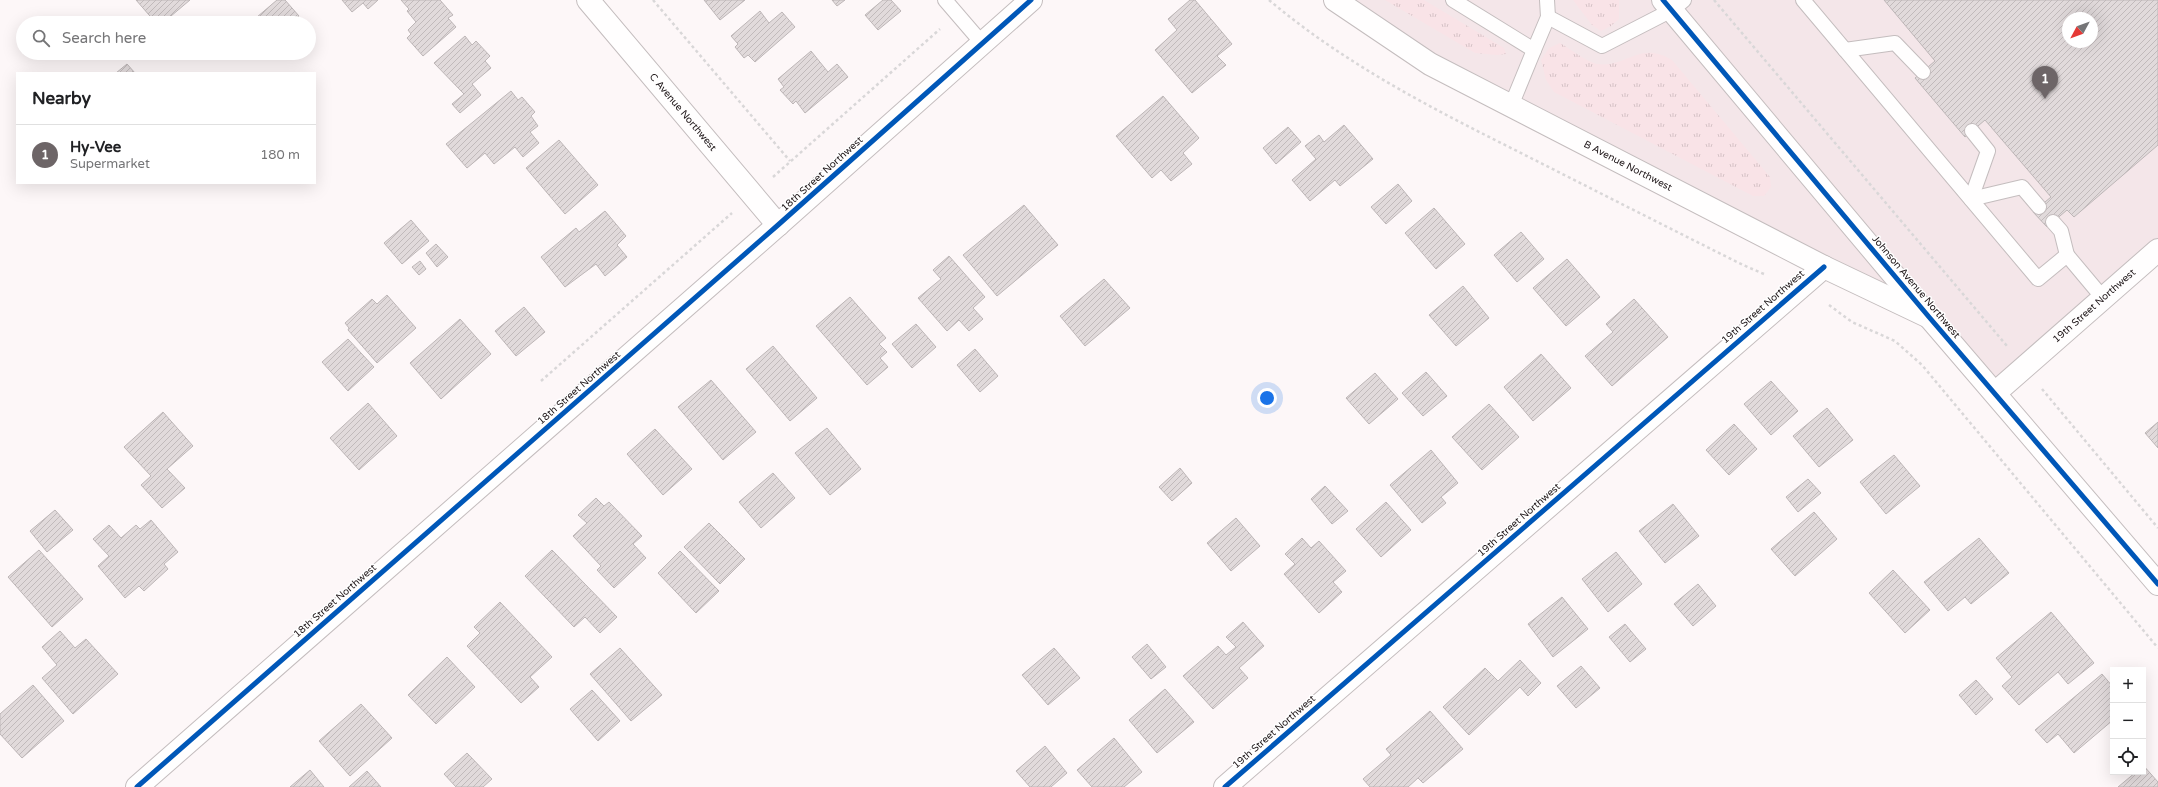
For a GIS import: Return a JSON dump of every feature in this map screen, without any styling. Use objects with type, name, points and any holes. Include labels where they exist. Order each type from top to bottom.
[{"type":"street","name":"C Avenue Northwest","points":[[588,0],[778,225]]},
{"type":"street","name":"18th Street Northwest","points":[[137,787],[778,225],[1031,0]]},
{"type":"street","name":"B Avenue Northwest","points":[[1335,0],[1430,64],[1824,267],[1929,318]]},
{"type":"street","name":"Johnson Avenue Northwest","points":[[1673,3],[1929,318],[2158,584]]},
{"type":"street","name":"19th Street Northwest","points":[[1995,394],[2158,250]]},
{"type":"street","name":"19th Street Northwest","points":[[1225,787],[1824,267]]},
{"type":"lane","points":[[945,0],[982,44]]},
{"type":"lane","points":[[1453,0],[1534,50]]},
{"type":"lane","points":[[1511,106],[1548,17],[1548,0]]},
{"type":"lane","points":[[1803,0],[2038,279],[2067,255]]},
{"type":"lane","points":[[1548,17],[1602,46],[1673,3]]},
{"type":"lane","points":[[1844,50],[1895,43],[1922,72]]},
{"type":"lane","points":[[1971,199],[1988,151],[1972,131]]},
{"type":"lane","points":[[1971,199],[2022,187],[2039,206]]},
{"type":"lane","points":[[2052,222],[2061,231],[2067,255],[2103,298]]},
{"type":"path","points":[[653,0],[790,162]]},
{"type":"path","points":[[1269,0],[1288,16],[1354,62],[1417,101],[1744,266],[1764,274]]},
{"type":"path","points":[[1714,0],[2158,528]]},
{"type":"path","points":[[772,177],[957,14]]},
{"type":"path","points":[[540,381],[733,212]]},
{"type":"path","points":[[1829,305],[1852,322],[1895,341],[1922,365],[2158,648]]},
{"type":"shaded area","points":[[1335,0],[2158,0],[2158,250],[1995,393],[1929,317],[1824,267]]},
{"type":"green space","points":[[1385,0],[1424,0],[1504,48],[1506,54],[1497,55],[1475,53]]},
{"type":"green space","points":[[1573,0],[1619,0],[1619,19],[1611,26],[1601,31],[1592,25]]},
{"type":"green space","points":[[1560,43],[1584,58],[1598,64],[1608,64],[1634,56],[1651,53],[1661,55],[1672,60],[1770,177],[1771,187],[1764,196],[1753,196],[1554,92],[1546,80],[1541,60],[1549,48]]},
{"type":"building","points":[[136,0],[190,0],[171,16],[150,16]]},
{"type":"building","points":[[277,0],[285,0],[299,16],[258,16]]},
{"type":"building","points":[[342,0],[378,0],[368,9],[363,3],[352,12]]},
{"type":"building","points":[[401,0],[440,0],[453,15],[448,18],[456,27],[423,56],[407,38],[411,34],[408,30],[416,22],[407,11],[409,9]]},
{"type":"building","points":[[704,0],[745,0],[720,20]]},
{"type":"building","points":[[832,0],[845,0],[837,6]]},
{"type":"building","points":[[883,0],[891,0],[901,11],[878,30],[865,15]]},
{"type":"building","points":[[1190,0],[1195,0],[1232,44],[1217,56],[1226,65],[1192,93],[1155,50],[1177,30],[1168,19]]},
{"type":"building","points":[[1884,0],[2158,0],[2158,145],[2074,217],[2067,210],[2047,227],[2033,212],[2051,197],[1985,120],[1965,137],[1915,78],[1935,61]]},
{"type":"building","points":[[760,11],[769,23],[782,12],[795,27],[755,62],[748,55],[744,58],[735,47],[738,44],[731,36]]},
{"type":"building","points":[[465,36],[472,45],[476,41],[490,56],[485,61],[491,68],[472,84],[481,95],[460,113],[452,104],[464,94],[434,63]]},
{"type":"building","points":[[811,51],[828,72],[837,64],[848,77],[805,113],[796,101],[793,104],[780,90],[784,87],[778,79]]},
{"type":"building","points":[[127,64],[134,72],[117,72]]},
{"type":"building","points":[[511,91],[518,100],[522,97],[535,112],[531,116],[538,126],[530,132],[539,143],[523,157],[515,147],[494,164],[485,153],[467,168],[446,144]]},
{"type":"building","points":[[1163,96],[1199,138],[1183,153],[1192,164],[1171,181],[1161,170],[1152,178],[1116,136]]},
{"type":"building","points":[[1344,125],[1373,159],[1340,186],[1335,180],[1310,201],[1292,180],[1316,159],[1305,146],[1319,135],[1324,142]]},
{"type":"building","points":[[1288,127],[1301,142],[1276,164],[1263,148]]},
{"type":"building","points":[[559,140],[598,185],[565,214],[526,168]]},
{"type":"building","points":[[1398,184],[1412,201],[1386,224],[1371,207]]},
{"type":"building","points":[[1024,205],[1058,245],[997,296],[963,255]]},
{"type":"building","points":[[1434,208],[1465,244],[1436,269],[1405,233]]},
{"type":"building","points":[[605,211],[626,236],[617,245],[627,257],[605,276],[596,264],[565,287],[541,257],[576,228],[579,232]]},
{"type":"building","points":[[411,220],[429,241],[402,264],[384,243]]},
{"type":"building","points":[[1521,232],[1544,259],[1517,282],[1494,255]]},
{"type":"building","points":[[436,244],[448,257],[437,267],[426,253]]},
{"type":"building","points":[[949,256],[985,297],[973,308],[983,319],[969,331],[959,320],[947,331],[918,298],[941,279],[933,270]]},
{"type":"building","points":[[1567,259],[1600,297],[1566,326],[1533,288]]},
{"type":"building","points":[[420,261],[426,269],[419,275],[412,267]]},
{"type":"building","points":[[1104,279],[1130,308],[1085,346],[1060,316]]},
{"type":"building","points":[[1463,286],[1489,318],[1456,346],[1429,315]]},
{"type":"building","points":[[387,295],[416,328],[377,363],[348,330],[349,328],[345,323],[372,299],[377,304]]},
{"type":"building","points":[[850,297],[886,338],[879,344],[887,352],[880,358],[888,367],[867,385],[816,326]]},
{"type":"building","points":[[1634,299],[1668,337],[1612,386],[1585,356],[1613,332],[1606,324]]},
{"type":"building","points":[[524,307],[545,332],[516,356],[495,331]]},
{"type":"building","points":[[460,319],[491,354],[441,399],[410,363]]},
{"type":"building","points":[[916,324],[936,347],[912,368],[892,344]]},
{"type":"building","points":[[348,339],[374,367],[348,391],[322,362]]},
{"type":"building","points":[[773,346],[817,398],[790,421],[746,369]]},
{"type":"building","points":[[975,349],[998,376],[980,392],[957,365]]},
{"type":"building","points":[[1541,354],[1571,388],[1533,421],[1504,387]]},
{"type":"building","points":[[1426,372],[1447,396],[1423,416],[1402,393]]},
{"type":"building","points":[[1375,373],[1398,399],[1369,424],[1346,398]]},
{"type":"building","points":[[711,380],[756,432],[723,460],[678,407]]},
{"type":"building","points":[[1771,381],[1798,411],[1771,435],[1744,404]]},
{"type":"building","points":[[368,403],[397,436],[359,470],[330,438]]},
{"type":"building","points":[[1489,404],[1519,437],[1482,470],[1452,437]]},
{"type":"building","points":[[1827,408],[1853,440],[1819,467],[1793,436]]},
{"type":"building","points":[[163,412],[193,446],[167,469],[185,488],[162,508],[141,485],[151,476],[124,447]]},
{"type":"building","points":[[2158,422],[2158,448],[2145,433]]},
{"type":"building","points":[[1734,424],[1757,449],[1729,475],[1706,450]]},
{"type":"building","points":[[827,428],[861,469],[830,495],[795,453]]},
{"type":"building","points":[[655,429],[692,469],[663,495],[627,454]]},
{"type":"building","points":[[1431,450],[1458,483],[1441,497],[1446,503],[1422,523],[1390,485]]},
{"type":"building","points":[[1894,455],[1920,486],[1886,514],[1860,482]]},
{"type":"building","points":[[1180,468],[1192,483],[1172,501],[1159,487]]},
{"type":"building","points":[[773,473],[795,498],[761,528],[739,502]]},
{"type":"building","points":[[1808,479],[1821,493],[1798,512],[1786,497]]},
{"type":"building","points":[[1325,486],[1348,511],[1332,524],[1311,499]]},
{"type":"building","points":[[596,498],[604,506],[609,502],[642,536],[633,544],[646,558],[614,588],[597,570],[601,566],[573,536],[587,523],[578,515]]},
{"type":"building","points":[[1386,502],[1411,530],[1381,557],[1356,529]]},
{"type":"building","points":[[1673,504],[1699,536],[1665,563],[1639,531]]},
{"type":"building","points":[[55,510],[73,530],[47,552],[30,531]]},
{"type":"building","points":[[1814,512],[1837,539],[1795,576],[1771,549]]},
{"type":"building","points":[[1236,518],[1260,546],[1231,571],[1207,543]]},
{"type":"building","points":[[151,520],[178,552],[164,564],[168,569],[144,591],[139,586],[125,598],[98,566],[109,556],[93,539],[109,525],[121,538],[136,525],[140,529]]},
{"type":"building","points":[[709,523],[745,559],[720,584],[684,547]]},
{"type":"building","points":[[1302,538],[1311,548],[1319,541],[1346,571],[1333,582],[1342,592],[1319,613],[1284,574],[1295,564],[1285,554]]},
{"type":"building","points":[[1979,538],[2009,573],[1971,604],[1965,597],[1948,611],[1924,582]]},
{"type":"building","points":[[39,550],[83,599],[52,627],[8,577]]},
{"type":"building","points":[[552,550],[617,617],[600,633],[585,617],[574,627],[525,576]]},
{"type":"building","points":[[680,551],[719,591],[696,613],[658,573]]},
{"type":"building","points":[[1616,552],[1642,584],[1608,612],[1582,579]]},
{"type":"building","points":[[1893,570],[1930,610],[1905,633],[1869,593]]},
{"type":"building","points":[[1698,584],[1716,606],[1693,626],[1674,604]]},
{"type":"building","points":[[1562,597],[1588,629],[1553,657],[1528,624]]},
{"type":"building","points":[[500,602],[552,657],[530,677],[539,687],[521,703],[467,646],[480,633],[474,627]]},
{"type":"building","points":[[2051,612],[2094,663],[2068,684],[2058,672],[2019,705],[2002,686],[2012,677],[1996,658]]},
{"type":"building","points":[[1243,622],[1264,646],[1239,668],[1248,678],[1213,709],[1183,676],[1218,646],[1226,655],[1236,647],[1226,637]]},
{"type":"building","points":[[1625,624],[1646,649],[1630,662],[1609,637]]},
{"type":"building","points":[[60,631],[75,648],[86,639],[118,674],[73,714],[42,678],[57,665],[42,647]]},
{"type":"building","points":[[1147,644],[1166,667],[1151,679],[1132,657]]},
{"type":"building","points":[[620,648],[662,695],[631,721],[590,674]]},
{"type":"building","points":[[1054,648],[1080,678],[1048,705],[1022,675]]},
{"type":"building","points":[[447,657],[475,687],[436,724],[408,695]]},
{"type":"building","points":[[1520,660],[1541,683],[1528,696],[1520,687],[1469,735],[1443,707],[1485,668],[1498,681]]},
{"type":"building","points":[[1581,666],[1600,688],[1576,708],[1557,686]]},
{"type":"building","points":[[2102,674],[2110,683],[2110,723],[2074,753],[2058,734],[2047,743],[2035,730]]},
{"type":"building","points":[[1976,680],[1993,699],[1976,715],[1959,695]]},
{"type":"building","points":[[33,685],[64,721],[22,758],[0,734],[0,714]]},
{"type":"building","points":[[1165,689],[1194,722],[1157,753],[1129,720]]},
{"type":"building","points":[[592,690],[620,721],[598,741],[570,709]]},
{"type":"building","points":[[361,704],[392,738],[350,776],[319,741]]},
{"type":"building","points":[[1430,711],[1463,749],[1423,783],[1418,778],[1408,787],[1370,787],[1363,779],[1391,755],[1386,749]]},
{"type":"building","points":[[1114,738],[1142,772],[1124,787],[1092,787],[1077,770]]},
{"type":"building","points":[[1045,746],[1067,773],[1051,787],[1030,787],[1016,771]]},
{"type":"building","points":[[467,753],[492,779],[483,787],[456,787],[444,774]]},
{"type":"building","points":[[2146,768],[2158,782],[2158,787],[2118,787],[2132,775],[2146,775]]},
{"type":"building","points":[[310,770],[324,787],[290,787]]},
{"type":"building","points":[[367,771],[381,787],[349,787]]},
{"type":"cycle path","points":[[137,787],[778,225],[1031,0]]},
{"type":"cycle path","points":[[1663,0],[1929,317],[2158,584]]},
{"type":"cycle path","points":[[1225,787],[1824,267]]},
{"type":"place","name":"Hy-Vee","points":[[2045,99]]}]
